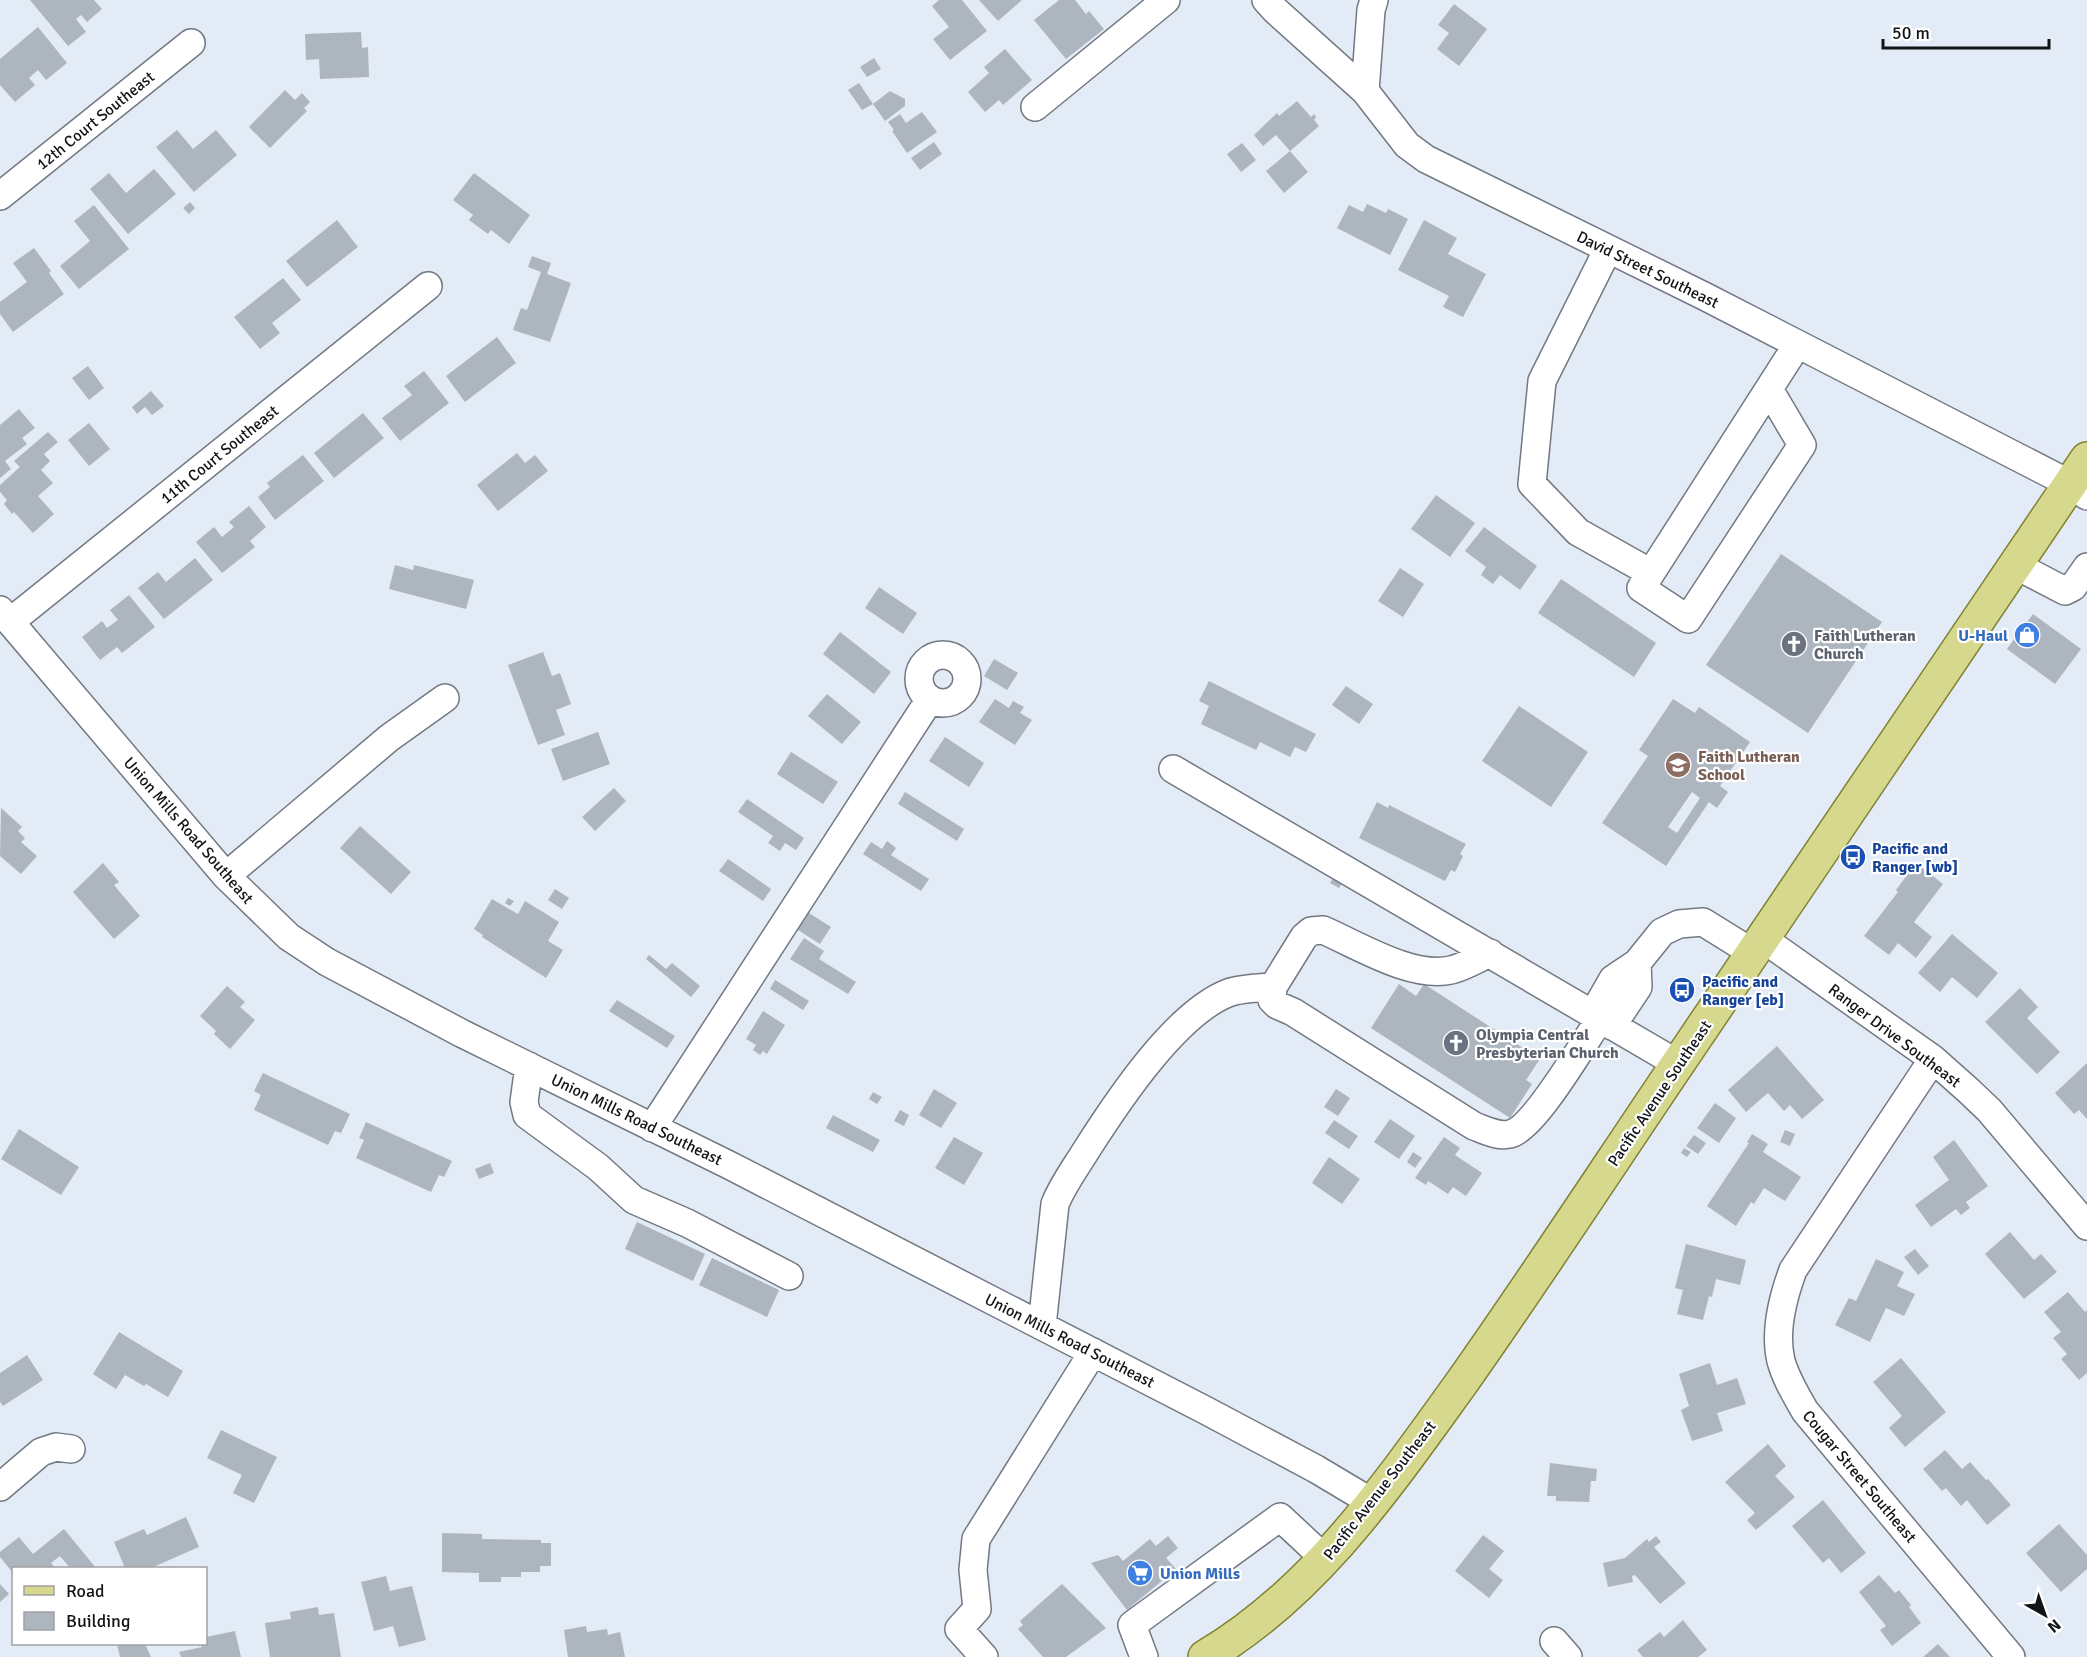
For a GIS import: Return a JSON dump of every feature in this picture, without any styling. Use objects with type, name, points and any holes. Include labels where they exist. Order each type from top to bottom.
[{"type":"main road","name":"Pacific Avenue Southeast","points":[[1205,1657],[1223,1647],[1267,1613],[1326,1560],[1373,1503],[1533,1283],[1757,946],[2015,565],[2081,480]]},
{"type":"street","points":[[1035,107],[1166,0]]},
{"type":"street","name":"David Street Southeast","points":[[1266,0],[1365,91],[1407,145],[1426,159],[1797,345],[2081,480]]},
{"type":"street","points":[[1365,91],[1371,10],[1374,0]]},
{"type":"street","name":"12th Court Southeast","points":[[0,196],[191,43]]},
{"type":"street","points":[[1608,249],[1542,381],[1532,484],[1578,532],[1651,573]]},
{"type":"street","name":"11th Court Southeast","points":[[5,616],[428,286]]},
{"type":"street","points":[[1769,389],[1802,445],[1688,618],[1641,588],[1797,345]]},
{"type":"street","points":[[2015,565],[2065,591],[2073,587],[2087,567]]},
{"type":"street","name":"Union Mills Road Southeast","points":[[5,616],[226,876],[289,937],[327,962],[462,1034],[729,1165],[1093,1352],[1316,1469],[1373,1503]]},
{"type":"street","points":[[226,876],[389,738],[445,698]]},
{"type":"street","points":[[652,1128],[930,699]]},
{"type":"street","points":[[1173,769],[1678,1064]]},
{"type":"street","name":"Ranger Drive Southeast","points":[[1601,1020],[1638,987],[1637,963],[1662,932],[1679,924],[1703,922],[1757,946],[1933,1059],[1989,1110],[2087,1226]]},
{"type":"street","points":[[1490,953],[1453,970],[1441,972],[1425,970],[1397,963],[1323,930],[1316,930],[1304,937],[1273,987],[1272,1000],[1474,1126],[1499,1134],[1510,1134],[1526,1125],[1539,1110],[1601,1020]]},
{"type":"street","points":[[1042,1326],[1055,1204],[1060,1192],[1099,1130],[1153,1057],[1176,1031],[1206,1005],[1228,993],[1273,987]]},
{"type":"street","name":"Cougar Street Southeast","points":[[1933,1059],[1793,1270],[1785,1292],[1780,1328],[1780,1359],[1787,1379],[1805,1411],[2011,1657]]},
{"type":"street","points":[[529,1066],[524,1102],[527,1115],[598,1167],[634,1200],[687,1223],[789,1276]]},
{"type":"street","points":[[984,1657],[959,1629],[977,1609],[973,1570],[976,1539],[1093,1352]]},
{"type":"street","points":[[0,1487],[42,1452],[56,1447],[71,1449]]},
{"type":"street","points":[[1144,1657],[1132,1625],[1280,1517],[1326,1560]]},
{"type":"building","points":[[30,0],[94,0],[102,9],[87,22],[81,15],[76,19],[86,32],[68,46]]},
{"type":"building","points":[[939,0],[962,0],[987,31],[950,60],[933,39],[949,27],[932,6]]},
{"type":"building","points":[[979,0],[1022,0],[998,21]]},
{"type":"building","points":[[1059,0],[1075,0],[1086,14],[1089,11],[1104,29],[1066,59],[1034,20]]},
{"type":"building","points":[[1454,4],[1487,29],[1459,66],[1437,49],[1449,33],[1438,25]]},
{"type":"building","points":[[38,27],[67,63],[46,80],[38,70],[29,78],[35,85],[15,102],[0,85],[0,59]]},
{"type":"building","points":[[361,32],[362,48],[368,47],[369,77],[320,79],[319,59],[306,60],[305,34]]},
{"type":"building","points":[[1005,49],[1032,80],[1003,105],[999,100],[985,112],[968,92],[989,73],[984,67]]},
{"type":"building","points":[[874,58],[881,69],[867,77],[860,67]]},
{"type":"building","points":[[859,83],[873,104],[862,110],[848,90]]},
{"type":"building","points":[[285,90],[295,100],[302,93],[310,102],[304,108],[307,111],[270,148],[249,127]]},
{"type":"building","points":[[890,91],[905,99],[905,106],[885,121],[873,104]]},
{"type":"building","points":[[1297,101],[1311,117],[1314,114],[1316,117],[1314,120],[1319,126],[1290,151],[1276,135],[1263,146],[1254,135],[1277,113],[1279,116]]},
{"type":"building","points":[[922,112],[937,132],[907,153],[888,122],[900,114],[906,123]]},
{"type":"building","points":[[177,130],[193,149],[216,130],[237,155],[194,192],[156,147]]},
{"type":"building","points":[[934,142],[942,154],[920,170],[911,158]]},
{"type":"building","points":[[1242,143],[1256,160],[1241,172],[1227,154]]},
{"type":"building","points":[[1290,151],[1308,172],[1284,193],[1266,171]]},
{"type":"building","points":[[154,169],[176,194],[128,234],[90,189],[109,173],[126,193]]},
{"type":"building","points":[[474,173],[530,215],[509,244],[491,230],[488,234],[469,220],[473,215],[453,200]]},
{"type":"building","points":[[190,202],[195,208],[189,214],[183,208]]},
{"type":"building","points":[[1367,204],[1386,213],[1388,209],[1408,219],[1390,255],[1337,228],[1349,205],[1363,212]]},
{"type":"building","points":[[94,205],[129,249],[79,289],[60,266],[90,241],[74,221]]},
{"type":"building","points":[[337,220],[358,247],[307,287],[286,261]]},
{"type":"building","points":[[1424,220],[1457,238],[1448,254],[1486,274],[1463,317],[1443,307],[1449,296],[1398,270]]},
{"type":"building","points":[[34,248],[64,294],[13,332],[0,314],[0,302],[27,282],[13,263]]},
{"type":"building","points":[[532,256],[551,263],[547,274],[571,283],[550,342],[513,330],[521,308],[527,310],[541,272],[528,267]]},
{"type":"building","points":[[283,278],[301,300],[272,323],[280,333],[260,349],[234,317]]},
{"type":"building","points":[[497,337],[516,363],[465,402],[446,376]]},
{"type":"building","points":[[88,366],[104,388],[89,400],[72,378]]},
{"type":"building","points":[[424,371],[449,403],[400,441],[382,418],[412,395],[404,386]]},
{"type":"building","points":[[151,391],[164,406],[152,415],[145,407],[137,414],[132,407]]},
{"type":"building","points":[[19,409],[35,428],[22,438],[27,444],[5,461],[11,469],[0,478],[0,425]]},
{"type":"building","points":[[363,413],[384,438],[334,478],[314,453]]},
{"type":"building","points":[[89,423],[110,449],[89,466],[68,440]]},
{"type":"building","points":[[48,432],[58,442],[44,454],[50,461],[41,470],[53,483],[38,496],[54,514],[33,533],[4,504],[7,500],[0,492],[0,485],[20,467],[14,461]]},
{"type":"building","points":[[517,453],[525,463],[535,455],[548,471],[498,511],[477,485]]},
{"type":"building","points":[[303,455],[324,481],[275,520],[258,497],[270,487],[267,483]]},
{"type":"building","points":[[1436,495],[1475,523],[1450,557],[1411,529]]},
{"type":"building","points":[[249,506],[266,527],[250,541],[255,547],[222,573],[196,542],[214,527],[222,537],[234,527],[229,522]]},
{"type":"building","points":[[1484,527],[1537,566],[1520,590],[1500,575],[1493,584],[1481,575],[1486,567],[1465,551]]},
{"type":"building","name":"Faith Lutheran Church","points":[[1781,554],[1882,622],[1808,733],[1706,665]]},
{"type":"building","points":[[195,558],[213,580],[164,619],[138,588],[158,572],[166,582]]},
{"type":"building","points":[[395,565],[413,570],[414,565],[474,580],[466,609],[389,589]]},
{"type":"building","points":[[1400,568],[1424,584],[1403,617],[1378,601]]},
{"type":"building","points":[[1561,579],[1656,643],[1634,677],[1538,613]]},
{"type":"building","points":[[879,587],[917,613],[903,634],[865,608]]},
{"type":"building","points":[[129,595],[155,627],[122,653],[117,647],[100,660],[82,637],[102,621],[107,628],[118,620],[110,610]]},
{"type":"building","points":[[2033,614],[2081,649],[2055,684],[2007,649]]},
{"type":"building","points":[[840,632],[891,672],[874,694],[823,654]]},
{"type":"building","points":[[543,652],[552,676],[560,673],[571,704],[556,710],[565,735],[538,745],[508,665]]},
{"type":"building","points":[[994,659],[1018,673],[1007,690],[984,676]]},
{"type":"building","points":[[1209,681],[1316,734],[1306,752],[1295,747],[1290,757],[1260,742],[1256,750],[1201,724],[1209,706],[1199,701]]},
{"type":"building","points":[[1346,686],[1373,704],[1359,724],[1332,705]]},
{"type":"building","points":[[827,694],[861,722],[842,744],[808,716]]},
{"type":"building","points":[[995,699],[1009,708],[1013,701],[1024,707],[1020,713],[1032,720],[1015,745],[979,722]]},
{"type":"building","points":[[1673,699],[1695,713],[1699,707],[1750,742],[1720,786],[1728,792],[1717,808],[1709,802],[1666,866],[1602,823],[1648,756],[1639,750]],"holes":[[[1692,792],[1700,798],[1677,833],[1668,827]]]},
{"type":"building","points":[[1519,706],[1588,752],[1551,807],[1482,761]]},
{"type":"building","points":[[598,732],[610,764],[563,781],[551,749]]},
{"type":"building","points":[[945,737],[984,763],[969,787],[929,761]]},
{"type":"building","points":[[791,752],[838,782],[823,804],[777,774]]},
{"type":"building","points":[[614,788],[626,801],[595,831],[582,817]]},
{"type":"building","points":[[905,792],[964,829],[957,841],[898,804]]},
{"type":"building","points":[[747,799],[804,838],[796,850],[785,843],[780,851],[768,843],[773,836],[738,812]]},
{"type":"building","points":[[1377,802],[1388,808],[1389,805],[1466,844],[1460,854],[1463,856],[1455,872],[1451,870],[1445,881],[1359,838]]},
{"type":"building","points":[[1,808],[22,827],[18,831],[25,838],[21,842],[37,856],[21,874],[0,856]]},
{"type":"building","points":[[360,826],[411,872],[391,894],[340,848]]},
{"type":"building","points":[[887,841],[896,848],[891,855],[929,879],[921,891],[863,854],[871,842],[882,849]]},
{"type":"building","points":[[728,859],[771,889],[763,901],[719,871]]},
{"type":"building","points":[[103,863],[119,882],[114,885],[140,916],[114,939],[73,892]]},
{"type":"building","points":[[1916,863],[1943,884],[1914,922],[1932,937],[1916,958],[1898,943],[1889,955],[1864,936],[1898,892],[1896,890]]},
{"type":"building","points":[[1335,875],[1344,880],[1339,888],[1330,883]]},
{"type":"building","points":[[555,889],[569,898],[562,909],[548,900]]},
{"type":"building","points":[[508,898],[514,901],[510,906],[505,903]]},
{"type":"building","points":[[492,899],[518,914],[525,901],[559,922],[548,941],[563,950],[546,978],[482,937],[483,935],[474,929]]},
{"type":"building","points":[[809,913],[831,927],[820,944],[798,930]]},
{"type":"building","points":[[1952,934],[1998,973],[1977,998],[1952,977],[1940,992],[1918,973]]},
{"type":"building","points":[[804,938],[824,951],[819,959],[856,982],[848,994],[790,959]]},
{"type":"building","points":[[649,955],[666,969],[672,963],[700,986],[691,997],[646,959]]},
{"type":"building","points":[[775,980],[809,1001],[803,1010],[770,989]]},
{"type":"building","name":"Olympia Central Presbyterian Church","points":[[1399,984],[1416,996],[1424,984],[1540,1059],[1526,1080],[1532,1084],[1510,1118],[1371,1028]]},
{"type":"building","points":[[227,986],[245,1002],[240,1007],[255,1020],[230,1049],[200,1016]]},
{"type":"building","points":[[2020,988],[2038,1007],[2027,1018],[2060,1052],[2037,1074],[1985,1022]]},
{"type":"building","points":[[617,1000],[675,1036],[667,1048],[609,1011]]},
{"type":"building","points":[[763,1011],[785,1025],[767,1054],[763,1051],[760,1055],[753,1050],[756,1045],[746,1039]]},
{"type":"building","points":[[1777,1046],[1824,1100],[1802,1119],[1790,1105],[1784,1111],[1768,1093],[1746,1112],[1728,1090]]},
{"type":"building","points":[[2087,1063],[2087,1119],[2079,1110],[2074,1114],[2055,1093]]},
{"type":"building","points":[[263,1073],[350,1114],[341,1133],[335,1131],[328,1145],[254,1110],[261,1095],[254,1091]]},
{"type":"building","points":[[934,1089],[957,1103],[941,1128],[919,1115]]},
{"type":"building","points":[[1336,1089],[1350,1098],[1338,1116],[1324,1107]]},
{"type":"building","points":[[873,1092],[882,1097],[877,1104],[869,1099]]},
{"type":"building","points":[[1715,1103],[1736,1118],[1719,1143],[1697,1128]]},
{"type":"building","points":[[900,1110],[909,1115],[904,1126],[894,1121]]},
{"type":"building","points":[[833,1115],[880,1140],[873,1152],[826,1128]]},
{"type":"building","points":[[1390,1119],[1415,1136],[1399,1159],[1374,1142]]},
{"type":"building","points":[[1334,1120],[1358,1136],[1349,1149],[1325,1133]]},
{"type":"building","points":[[366,1122],[452,1161],[444,1177],[439,1175],[431,1192],[356,1158],[364,1140],[359,1138]]},
{"type":"building","points":[[19,1129],[79,1167],[61,1195],[1,1159]]},
{"type":"building","points":[[1785,1130],[1795,1134],[1790,1146],[1780,1142]]},
{"type":"building","points":[[1752,1134],[1768,1144],[1763,1152],[1801,1177],[1785,1201],[1764,1188],[1754,1204],[1751,1202],[1736,1226],[1707,1206],[1749,1143],[1747,1142]]},
{"type":"building","points":[[1694,1135],[1706,1143],[1698,1154],[1686,1146]]},
{"type":"building","points":[[954,1137],[983,1153],[964,1185],[935,1168]]},
{"type":"building","points":[[1444,1137],[1460,1148],[1455,1155],[1482,1173],[1466,1196],[1453,1187],[1448,1194],[1428,1181],[1426,1185],[1415,1178]]},
{"type":"building","points":[[1954,1140],[1988,1186],[1966,1202],[1970,1208],[1961,1215],[1956,1209],[1931,1227],[1915,1205],[1949,1180],[1933,1157]]},
{"type":"building","points":[[1684,1148],[1691,1152],[1687,1157],[1681,1153]]},
{"type":"building","points":[[1413,1152],[1422,1158],[1415,1168],[1407,1162]]},
{"type":"building","points":[[1329,1157],[1360,1179],[1342,1204],[1312,1183]]},
{"type":"building","points":[[490,1163],[494,1173],[479,1179],[475,1169]]},
{"type":"building","points":[[637,1222],[705,1254],[693,1281],[625,1249]]},
{"type":"building","points":[[2010,1232],[2034,1260],[2041,1254],[2057,1272],[2024,1299],[1985,1254]]},
{"type":"building","points":[[1686,1244],[1746,1260],[1740,1285],[1716,1279],[1703,1320],[1677,1314],[1683,1290],[1675,1288]]},
{"type":"building","points":[[1915,1249],[1929,1266],[1918,1275],[1904,1257]]},
{"type":"building","points":[[712,1258],[779,1290],[767,1317],[699,1285]]},
{"type":"building","points":[[1876,1259],[1904,1272],[1897,1286],[1915,1294],[1904,1316],[1886,1308],[1870,1342],[1835,1325],[1849,1298],[1856,1301]]},
{"type":"building","points":[[2068,1292],[2085,1312],[2087,1310],[2087,1373],[2079,1380],[2061,1359],[2067,1354],[2053,1338],[2061,1332],[2044,1312]]},
{"type":"building","points":[[119,1332],[183,1371],[168,1397],[125,1375],[116,1389],[93,1374]]},
{"type":"building","points":[[27,1355],[43,1380],[3,1406],[0,1402],[0,1373]]},
{"type":"building","points":[[1901,1358],[1946,1412],[1905,1447],[1889,1428],[1902,1416],[1873,1382]]},
{"type":"building","points":[[1710,1363],[1717,1385],[1737,1378],[1746,1404],[1717,1413],[1723,1431],[1692,1441],[1681,1410],[1689,1406],[1679,1374]]},
{"type":"building","points":[[221,1430],[277,1457],[254,1503],[233,1493],[242,1475],[207,1458]]},
{"type":"building","points":[[1768,1444],[1786,1466],[1775,1476],[1795,1497],[1756,1530],[1747,1520],[1755,1513],[1725,1482]]},
{"type":"building","points":[[1945,1450],[1962,1469],[1970,1462],[2011,1505],[1987,1525],[1967,1500],[1961,1506],[1946,1488],[1942,1491],[1923,1469]]},
{"type":"building","points":[[1550,1463],[1597,1469],[1596,1481],[1591,1481],[1589,1502],[1556,1501],[1556,1496],[1547,1496]]},
{"type":"building","points":[[1823,1500],[1866,1553],[1841,1573],[1829,1558],[1823,1563],[1792,1526]]},
{"type":"building","points":[[186,1517],[199,1547],[153,1567],[125,1567],[114,1542],[144,1529],[147,1535]]},
{"type":"building","points":[[2059,1524],[2087,1555],[2087,1569],[2061,1592],[2026,1553]]},
{"type":"building","points":[[64,1529],[95,1567],[69,1567],[60,1556],[51,1563],[54,1567],[12,1567],[12,1572],[0,1557],[0,1552],[19,1537],[33,1554]]},
{"type":"building","points":[[442,1533],[482,1534],[482,1539],[541,1540],[541,1543],[551,1543],[551,1566],[540,1566],[540,1572],[521,1572],[521,1577],[501,1577],[501,1582],[479,1582],[479,1573],[442,1572]]},
{"type":"building","points":[[1483,1535],[1504,1551],[1489,1569],[1503,1580],[1489,1598],[1455,1571]]},
{"type":"building","points":[[1168,1536],[1178,1548],[1166,1558],[1176,1569],[1127,1610],[1091,1563],[1118,1555],[1123,1561],[1150,1539],[1156,1546]]},
{"type":"building","points":[[1656,1536],[1661,1542],[1654,1547],[1686,1583],[1660,1604],[1635,1575],[1632,1576],[1633,1582],[1608,1587],[1603,1563],[1625,1558],[1647,1539],[1649,1542]]},
{"type":"building","points":[[1879,1575],[1895,1593],[1899,1590],[1921,1623],[1892,1646],[1880,1630],[1886,1626],[1859,1592]]},
{"type":"building","points":[[386,1576],[390,1591],[412,1586],[426,1640],[399,1647],[393,1626],[374,1631],[361,1582]]},
{"type":"building","points":[[0,1584],[9,1594],[0,1602]]},
{"type":"building","points":[[1062,1584],[1106,1628],[1066,1657],[1043,1657],[1018,1629],[1023,1625],[1020,1621]]},
{"type":"building","points":[[318,1607],[319,1615],[334,1613],[341,1657],[270,1657],[265,1623],[291,1619],[290,1612]]},
{"type":"building","points":[[1683,1620],[1707,1650],[1698,1657],[1643,1657],[1637,1650],[1660,1632],[1664,1637]]},
{"type":"building","points":[[586,1626],[587,1632],[607,1629],[608,1635],[620,1632],[625,1657],[568,1657],[564,1630]]},
{"type":"building","points":[[235,1631],[241,1657],[181,1657],[179,1652],[207,1645],[207,1637]]},
{"type":"building","points":[[1938,1644],[1950,1657],[1923,1657]]},
{"type":"building","points":[[117,1645],[145,1645],[151,1657],[120,1657]]},
{"type":"place","name":"U-Haul","points":[[2027,635]]},
{"type":"place","name":"Faith Lutheran Church","points":[[1794,644]]},
{"type":"place","name":"Faith Lutheran School","points":[[1678,765]]},
{"type":"place","name":"Pacific and Ranger [wb]","points":[[1853,857]]},
{"type":"place","name":"Pacific and Ranger [eb]","points":[[1682,990]]},
{"type":"place","name":"Olympia Central Presbyterian Church","points":[[1456,1043]]},
{"type":"place","name":"Union Mills","points":[[1140,1573]]}]
